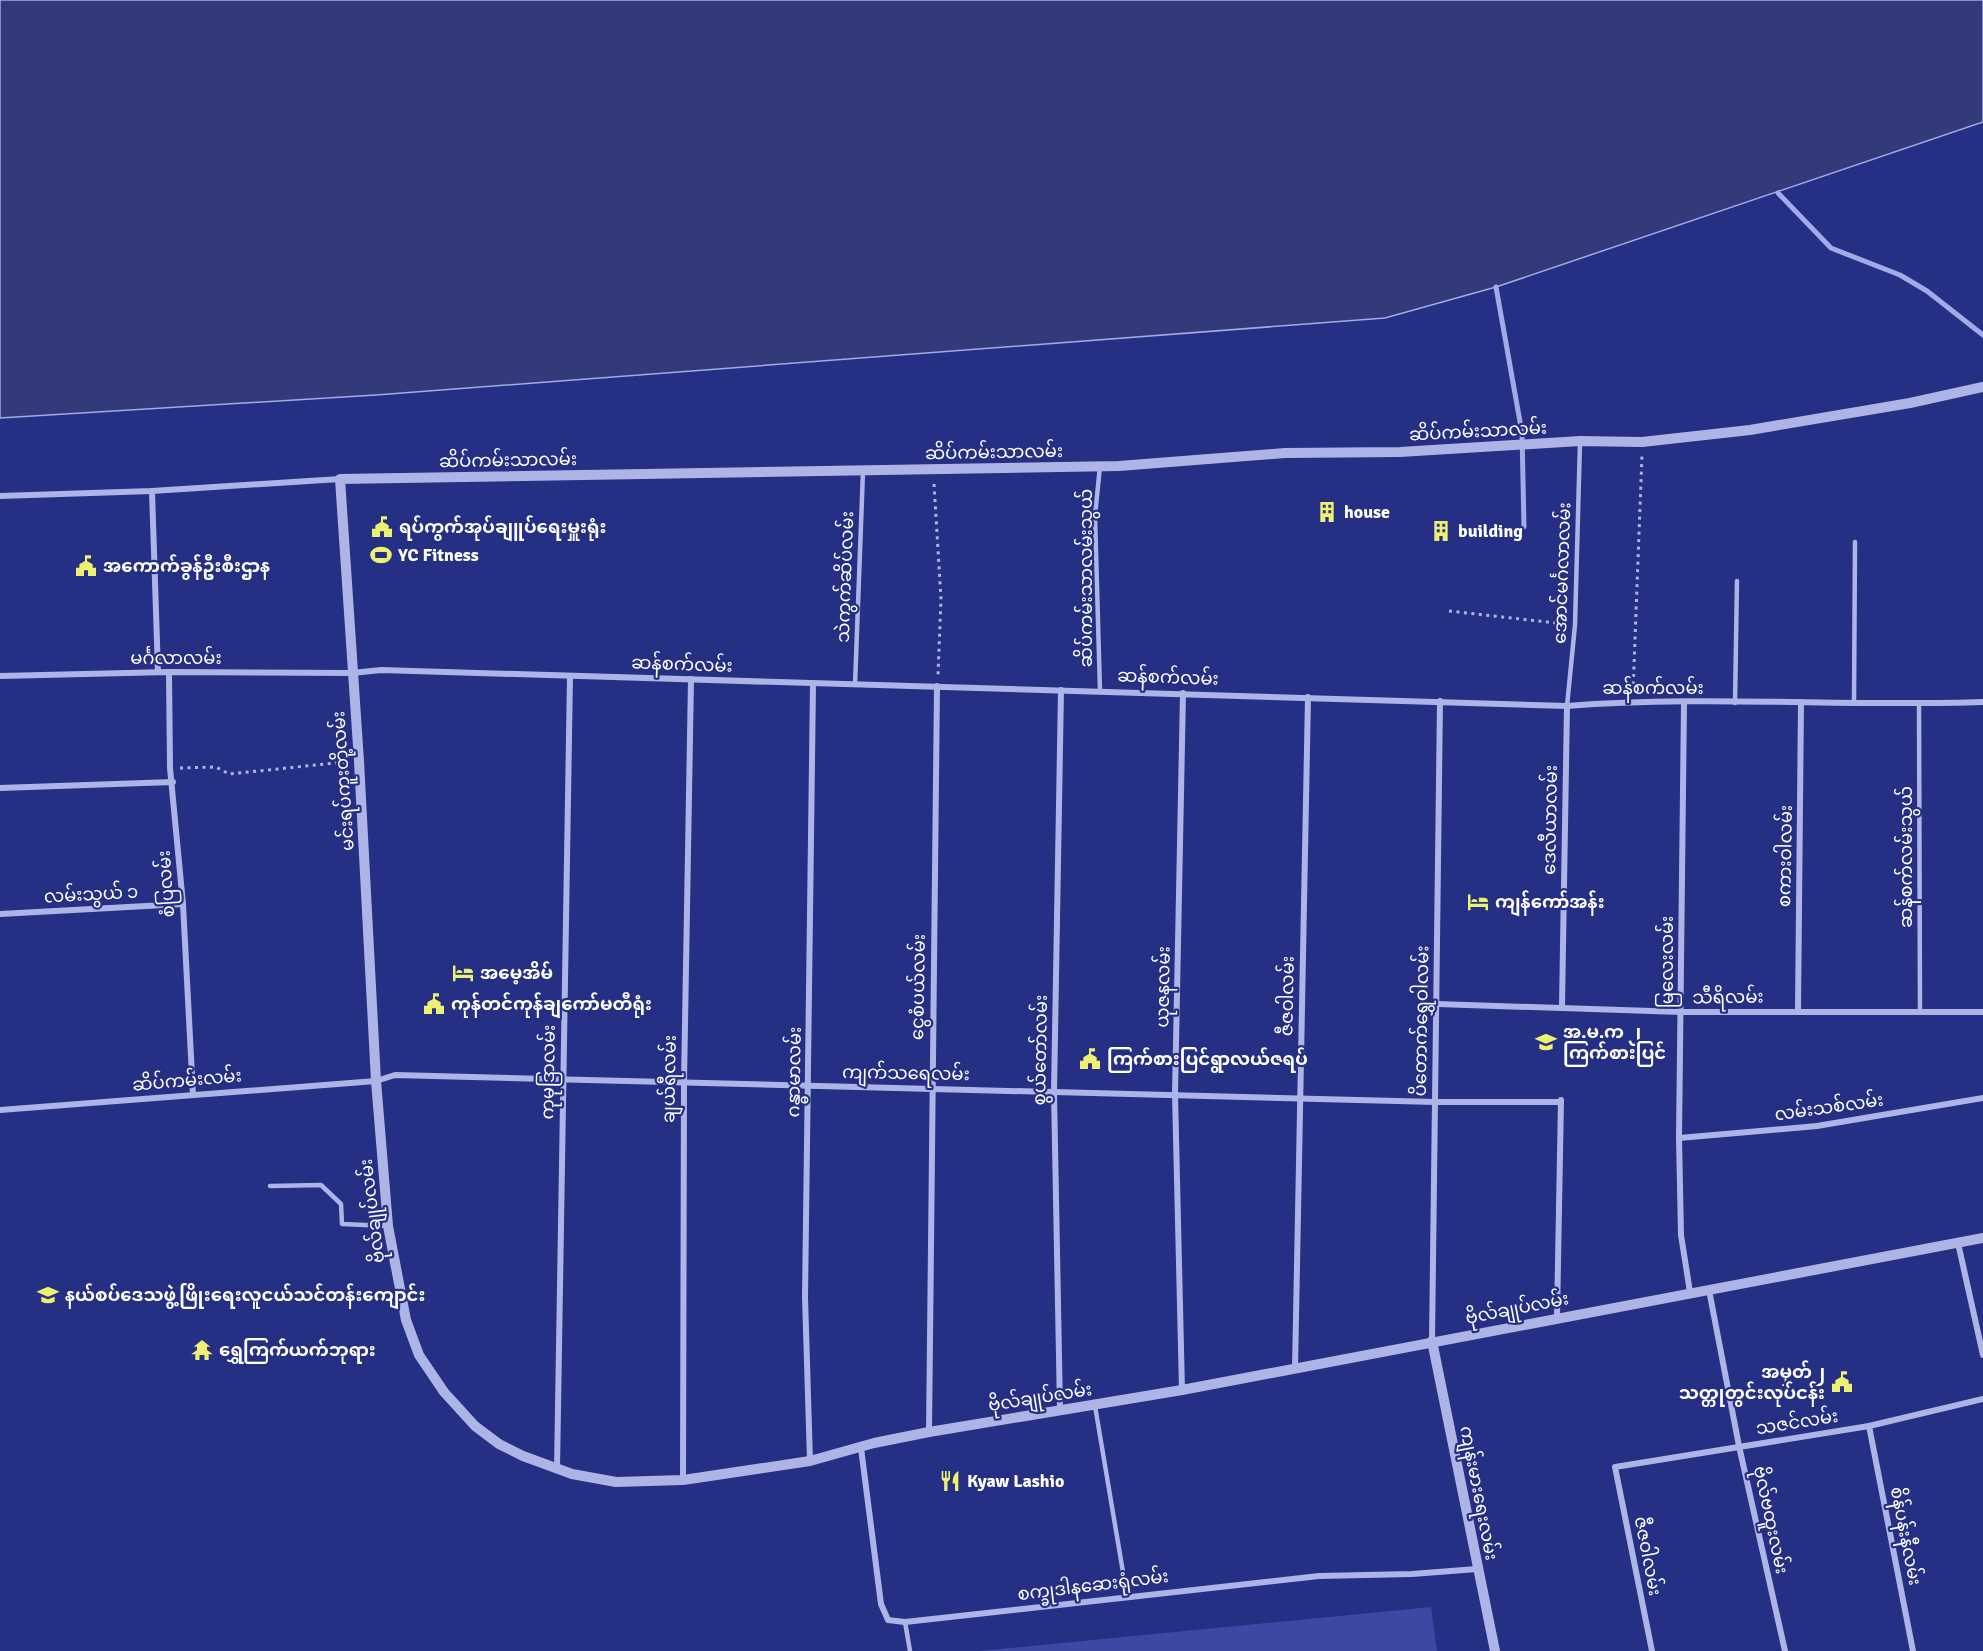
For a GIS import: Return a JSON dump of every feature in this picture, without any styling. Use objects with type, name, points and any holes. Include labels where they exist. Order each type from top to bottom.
[{"type":"street","name":"ဆိပ်ကမ်းသာလမ်း","points":[[0,496],[152,491],[340,479],[1100,466],[1285,453],[1400,452],[1580,441],[1642,442],[1761,428],[1910,404],[1983,387]]},
{"type":"street","name":"မင်းရပ်ကူးတို့လမ်း","points":[[340,479],[359,761],[376,1081]]},
{"type":"street","points":[[152,491],[158,672]]},
{"type":"street","name":"ဆန်စက်လမ်း","points":[[352,673],[381,670],[1567,706],[1633,701],[1684,703],[1983,702]]},
{"type":"street","name":"မင်္ဂလာလမ်း","points":[[0,676],[158,672],[352,673]]},
{"type":"street","name":"စံပြလမ်း","points":[[169,672],[170,768],[183,904],[192,1095]]},
{"type":"street","name":"ကုမုဒြာလမ်း","points":[[557,1469],[570,676]]},
{"type":"street","name":"ချယ်ရီလမ်း","points":[[683,1480],[684,1082],[691,679]]},
{"type":"street","name":"ဂန္ဓာမာလမ်း","points":[[810,1461],[805,1297],[813,684]]},
{"type":"street","name":"ငွေစံပယ်လမ်း","points":[[929,1432],[937,686]]},
{"type":"street","name":"စွယ်တော်လမ်း","points":[[1060,1410],[1054,1092],[1061,690]]},
{"type":"street","name":"ယုဇနလမ်း","points":[[1182,1390],[1175,1094],[1184,693]]},
{"type":"street","name":"ဇီဇဝါလမ်း","points":[[1295,1369],[1308,697]]},
{"type":"street","name":"ပိတောက်ရွှေဝါလမ်း","points":[[1432,1341],[1440,701]]},
{"type":"street","name":"စကားဝါလမ်း","points":[[1798,1011],[1801,702]]},
{"type":"street","name":"မြလေးလမ်း","points":[[1684,703],[1679,1138],[1681,1235],[1690,1292]]},
{"type":"street","name":"ဒေလီယာလမ်း","points":[[1562,1006],[1567,706]]},
{"type":"street","points":[[0,788],[173,782]]},
{"type":"street","name":"လမ်းသွယ် ၁","points":[[0,914],[183,904]]},
{"type":"street","name":"သီရိလမ်း","points":[[1437,1004],[1562,1006],[1681,1012],[1983,1012]]},
{"type":"street","name":"ကျက်သရေလမ်း","points":[[376,1081],[395,1076],[563,1079],[1436,1102]]},
{"type":"street","name":"ဆိပ်ကမ်းလမ်း","points":[[0,1110],[376,1081]]},
{"type":"street","name":"ဗိုလ်ချုပ်လမ်း","points":[[376,1081],[388,1226],[406,1320],[419,1355],[444,1392],[475,1426],[499,1444],[572,1474],[616,1482],[683,1480],[810,1461],[929,1432],[1182,1390],[1557,1317],[1983,1238]]},
{"type":"street","name":"လမ်းသစ်လမ်း","points":[[1679,1138],[1817,1126],[1983,1098]]},
{"type":"street","points":[[1436,1102],[1561,1101],[1557,1317]]},
{"type":"street","points":[[1958,1243],[1983,1355]]},
{"type":"street","name":"ဗိုလ်ဗထူးလမ်း","points":[[1709,1289],[1739,1446],[1785,1651]]},
{"type":"street","name":"ကျန်းမားရေးလမ်း","points":[[1432,1341],[1495,1651]]},
{"type":"street","name":"သဇင်လမ်း","points":[[1615,1467],[1869,1426],[1983,1400]]},
{"type":"street","name":"စိန်ပန်းနီလမ်း","points":[[1869,1426],[1912,1651]]},
{"type":"street","points":[[861,1448],[881,1604],[888,1620],[905,1622]]},
{"type":"street","name":"ဇီဇဝါလမ်း","points":[[1615,1467],[1652,1651]]},
{"type":"street","name":"စက္ခုဒါနဆေးရုံလမ်း","points":[[905,1622],[1318,1576],[1477,1569]]},
{"type":"lane","name":"အောင်မင်္ဂလာလမ်း","points":[[1567,706],[1575,626],[1580,441]]},
{"type":"lane","name":"ဆိပ်ကမ်းသာလမ်းသွယ်","points":[[1100,466],[1095,516],[1100,691]]},
{"type":"lane","name":"သဲကွက်ဆိပ်လမ်း","points":[[855,685],[863,471]]},
{"type":"lane","points":[[1854,702],[1855,542]]},
{"type":"lane","points":[[1735,703],[1737,581]]},
{"type":"lane","name":"ဆန်စက်လမ်းသွယ်","points":[[1919,702],[1920,1012]]},
{"type":"lane","points":[[270,1186],[321,1185],[341,1204],[342,1224],[388,1226]]},
{"type":"lane","points":[[1095,1404],[1126,1596]]},
{"type":"lane","points":[[905,1622],[910,1651]]},
{"type":"path","points":[[1633,701],[1642,442]]},
{"type":"path","points":[[933,470],[941,599],[937,686]]},
{"type":"path","points":[[1449,611],[1575,626]]},
{"type":"path","points":[[170,768],[216,767],[229,774],[359,761]]},
{"type":"shaded area","points":[[1431,1607],[1437,1651],[979,1651]]},
{"type":"water","points":[[0,0],[1983,0],[1983,122],[1496,287],[1385,318],[376,395],[0,418]]},
{"type":"waterway","points":[[1778,193],[1831,248],[1900,275],[1927,291],[1983,335]]},
{"type":"waterway","points":[[1496,287],[1522,433],[1524,527]]},
{"type":"place","name":"house","points":[[1327,512]]},
{"type":"place","name":"ရပ်ကွက်အုပ်ချူပ်ရေးမှူးရုံး","points":[[382,527]]},
{"type":"place","name":"building","points":[[1441,531]]},
{"type":"place","name":"YC Fitness","points":[[381,555]]},
{"type":"place","name":"အကောက်ခွန်ဦးစီးဌာန","points":[[86,566]]},
{"type":"place","name":"ကျန်ကော်အန်း","points":[[1478,902]]},
{"type":"place","name":"အမေ့အိမ်","points":[[463,973]]},
{"type":"place","name":"ကုန်တင်ကုန်ချကော်မတီရုံး","points":[[434,1004]]},
{"type":"place","name":"အ.မ.က ၂ ကြက်စားပြင်","points":[[1546,1042]]},
{"type":"place","name":"ကြက်စားပြင်ရွာလယ်ဇရပ်","points":[[1090,1059]]},
{"type":"place","name":"နယ်စပ်ဒေသဖွဲ့ဖြိုးရေးလူငယ်သင်တန်းကျောင်း","points":[[48,1295]]},
{"type":"place","name":"ရွှေကြက်ယက်ဘုရား","points":[[202,1350]]},
{"type":"place","name":"အမှတ်၂ သတ္တုတွင်းလုပ်ငန်း","points":[[1842,1382]]},
{"type":"place","name":"Kyaw Lashio","points":[[950,1481]]}]
